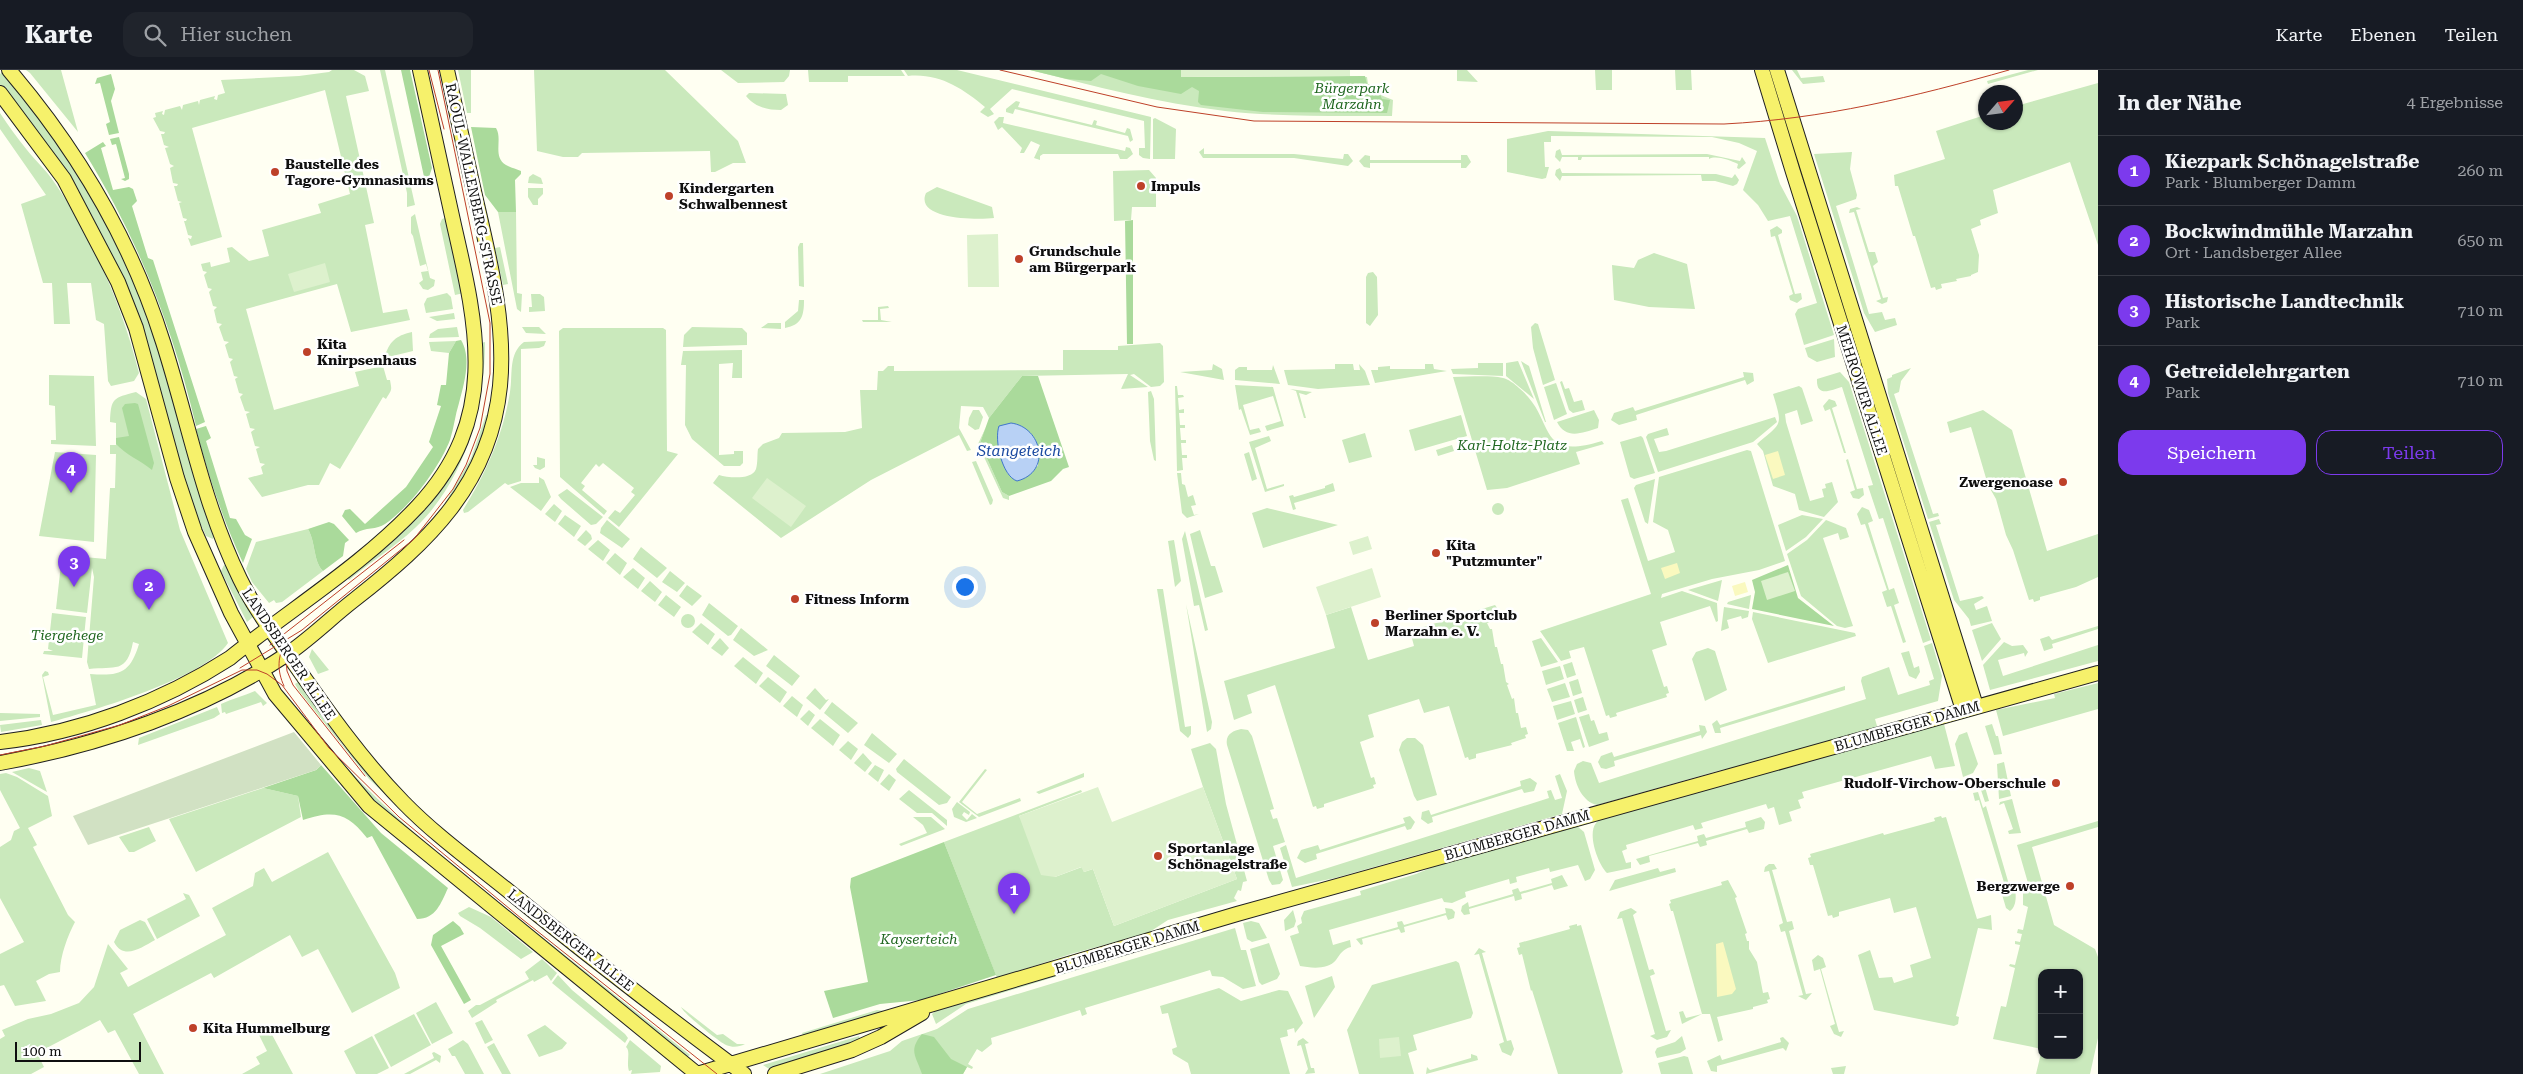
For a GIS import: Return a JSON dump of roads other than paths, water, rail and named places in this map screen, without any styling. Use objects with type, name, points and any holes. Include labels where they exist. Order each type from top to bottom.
[{"type":"main road","name":"LANDSBERGER ALLEE","points":[[10,70],[40,106],[76,156],[126,245],[156,320],[174,378],[201,483],[226,549],[249,598],[338,727],[405,804],[561,934],[744,1074]]},
{"type":"main road","name":"RAOUL-WALLENBERG-STRASSE","points":[[0,742],[49,733],[133,708],[208,672],[269,628],[378,544],[418,506],[449,464],[461,440],[468,419],[476,381],[474,322],[420,70]]},
{"type":"main road","name":"RAOUL-WALLENBERG-STRASSE","points":[[0,763],[44,755],[125,732],[183,708],[261,670],[288,654],[396,566],[433,532],[465,488],[491,432],[498,399],[501,370],[500,323],[496,290],[447,70]]},
{"type":"main road","name":"MEHROWER ALLEE","points":[[1762,70],[1792,172],[1970,708]]},
{"type":"main road","name":"MEHROWER ALLEE","points":[[1777,70],[1970,708]]},
{"type":"main road","name":"LANDSBERGER ALLEE","points":[[0,93],[64,178],[118,282],[136,328],[176,478],[206,558],[247,644],[275,694],[370,806],[697,1074]]},
{"type":"main road","points":[[206,558],[226,549]]},
{"type":"main road","name":"BLUMBERGER DAMM","points":[[697,1074],[1237,914],[2098,673]]},
{"type":"main road","name":"BLUMBERGER DAMM","points":[[775,1074],[860,1046],[881,1037],[937,1004]]},
{"type":"water","name":"Stangeteich","points":[[1011,423],[1022,426],[1030,432],[1039,450],[1039,460],[1035,469],[1028,476],[1017,481],[1012,478],[1003,465],[998,440],[999,426]]},
{"type":"tram line","points":[[429,70],[444,129]]},
{"type":"tram line","points":[[240,668],[302,630],[414,539],[453,489],[466,465],[480,428],[490,374],[490,323],[438,70]]},
{"type":"tram line","points":[[1000,70],[1157,107],[1254,121],[1724,124],[1833,112],[1903,98],[2009,70]]},
{"type":"tram line","points":[[270,645],[404,540]]},
{"type":"tram line","points":[[284,686],[279,664],[286,642]]},
{"type":"tram line","points":[[286,660],[287,671],[293,685],[365,776]]},
{"type":"tram line","points":[[0,755],[45,746],[120,725],[168,706],[242,670],[257,670],[267,674],[282,685],[329,748],[399,817],[522,919],[717,1074]]},
{"type":"place","name":"Baustelle des Tagore-Gymnasiums","points":[[275,172]]},
{"type":"place","name":"Impuls","points":[[1141,186]]},
{"type":"place","name":"Kindergarten Schwalbennest","points":[[669,196]]},
{"type":"place","name":"Grundschule am Bürgerpark","points":[[1019,259]]},
{"type":"place","name":"Kita Knirpsenhaus","points":[[307,352]]},
{"type":"place","name":"Zwergenoase","points":[[2063,482]]},
{"type":"place","name":"Getreidelehrgarten","points":[[71,493]]},
{"type":"place","name":"Kita \"Putzmunter\"","points":[[1436,553]]},
{"type":"place","name":"Historische Landtechnik","points":[[74,587]]},
{"type":"place","name":"Fitness Inform","points":[[795,599]]},
{"type":"place","name":"Bockwindmühle Marzahn","points":[[149,610]]},
{"type":"place","name":"Berliner Sportclub Marzahn e. V.","points":[[1375,623]]},
{"type":"place","name":"Rudolf-Virchow-Oberschule","points":[[2056,783]]},
{"type":"place","name":"Sportanlage Schönagelstraße","points":[[1158,856]]},
{"type":"place","name":"Bergzwerge","points":[[2070,886]]},
{"type":"place","name":"Kiezpark Schönagelstraße","points":[[1014,914]]},
{"type":"place","name":"Kita Hummelburg","points":[[193,1028]]},
{"type":"park label","name":"Bürgerpark Marzahn","points":[[1352,96]]},
{"type":"park label","name":"Karl-Holtz-Platz","points":[[1512,445]]},
{"type":"park label","name":"Tiergehege","points":[[67,635]]},
{"type":"park label","name":"Kayserteich","points":[[919,939]]}]
